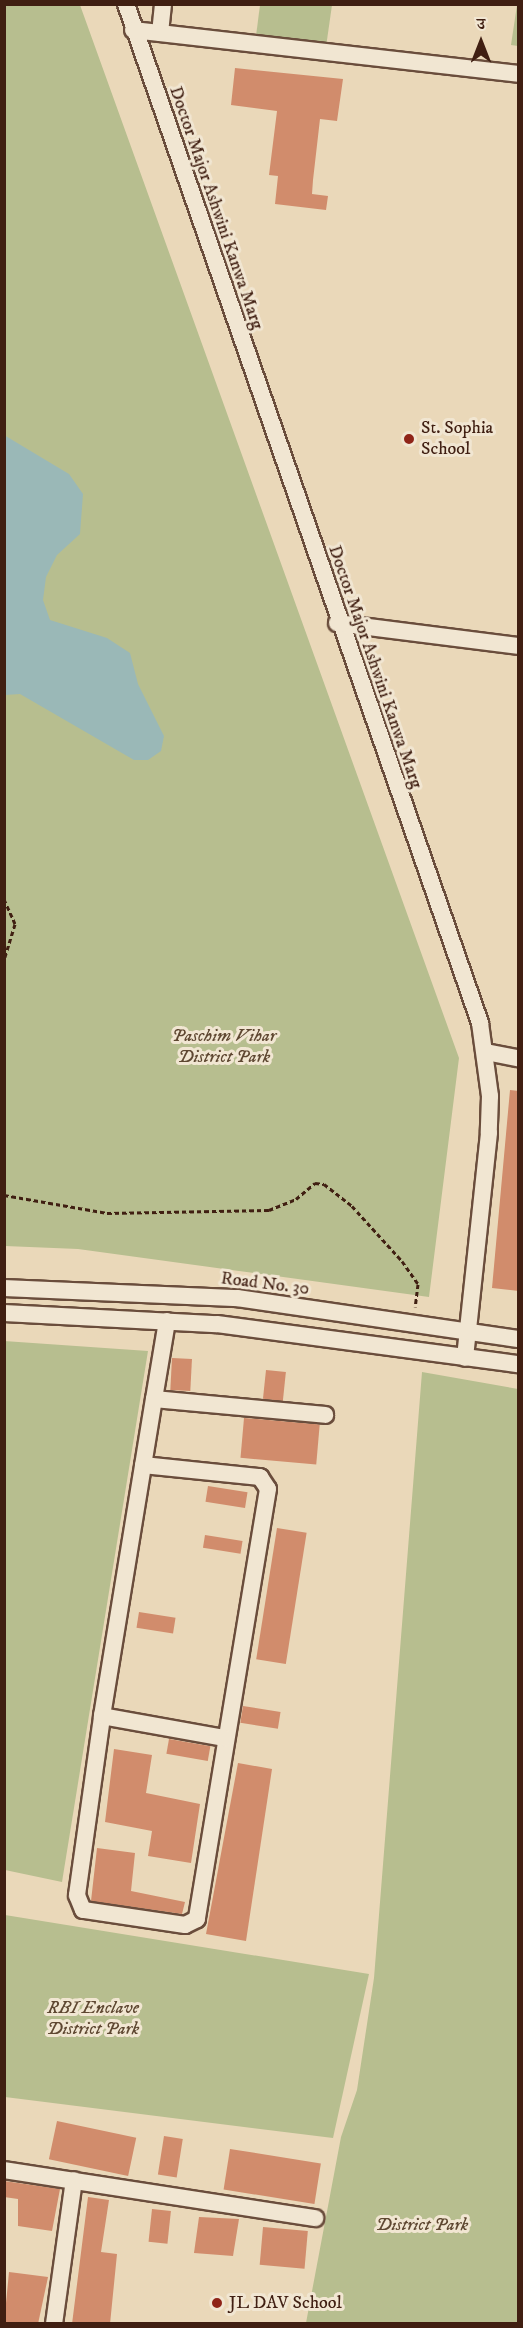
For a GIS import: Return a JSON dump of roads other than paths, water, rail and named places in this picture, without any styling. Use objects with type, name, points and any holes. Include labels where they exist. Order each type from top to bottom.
[{"type":"street","name":"Doctor Major Ashwini Kanwa Marg","points":[[126,4],[486,1052],[489,1133],[465,1358]]},
{"type":"street","points":[[160,33],[164,4]]},
{"type":"street","points":[[134,30],[519,74]]},
{"type":"street","points":[[337,623],[519,646]]},
{"type":"street","points":[[486,1052],[519,1058]]},
{"type":"street","name":"Road No. 30","points":[[4,1288],[237,1298],[519,1339]]},
{"type":"street","points":[[4,1313],[167,1321],[519,1364]]},
{"type":"street","points":[[143,1465],[267,1481],[224,1738],[197,1919],[185,1925],[83,1910],[76,1895],[102,1716],[143,1465],[167,1321]]},
{"type":"street","points":[[154,1399],[325,1415]]},
{"type":"street","points":[[102,1716],[224,1738]]},
{"type":"street","points":[[4,2170],[315,2218]]},
{"type":"street","points":[[54,2324],[74,2180]]},
{"type":"water","points":[[4,435],[69,474],[83,494],[80,534],[57,555],[46,577],[43,600],[50,620],[107,638],[130,653],[138,684],[164,736],[161,751],[148,760],[134,760],[20,694],[5,695]]},
{"type":"place","name":"St. Sophia School","points":[[409,439]]},
{"type":"place","name":"JL DAV School","points":[[217,2303]]},
{"type":"park label","name":"Paschim Vihar District Park","points":[[224,1047]]},
{"type":"park label","name":"RBI Enclave District Park","points":[[93,2019]]},
{"type":"park label","name":"District Park","points":[[422,2225]]}]
